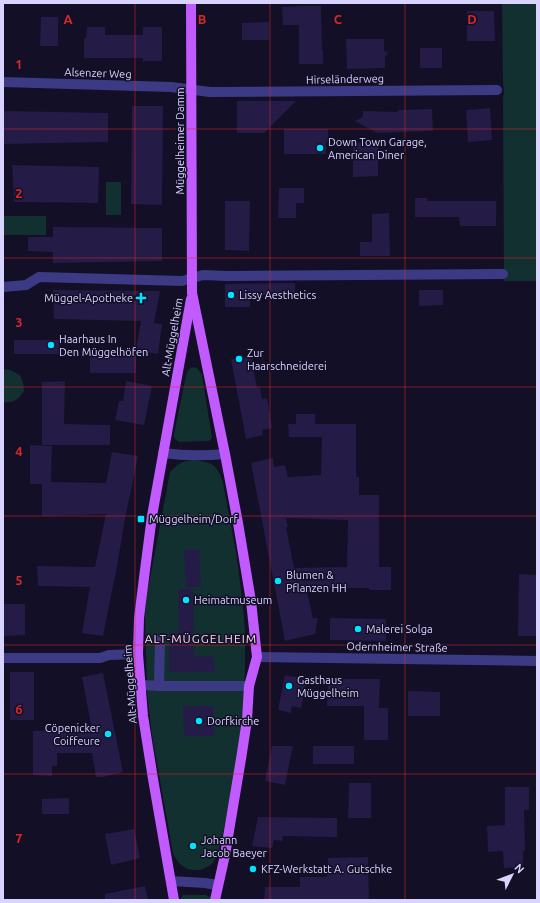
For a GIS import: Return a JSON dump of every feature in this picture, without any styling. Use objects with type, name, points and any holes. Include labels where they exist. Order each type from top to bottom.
[{"type":"main road","name":"Müggelheimer Damm","points":[[192,3],[192,293]]},
{"type":"main road","name":"Alt-Müggelheim","points":[[174,900],[143,716],[138,654],[139,618],[152,516],[192,293]]},
{"type":"main road","name":"Alt-Müggelheim","points":[[192,293],[225,454],[251,600],[257,657],[249,686],[247,720],[241,759],[225,854],[217,885],[215,900]]},
{"type":"street","name":"Alsenzer Weg","points":[[3,82],[171,87],[192,90]]},
{"type":"street","name":"Hirseländerweg","points":[[192,90],[217,92],[497,90]]},
{"type":"street","points":[[3,287],[26,285],[39,277],[182,281],[204,275],[503,274]]},
{"type":"street","points":[[163,453],[197,456],[225,454]]},
{"type":"street","points":[[159,686],[160,640]]},
{"type":"street","points":[[3,658],[100,658],[109,655],[138,654]]},
{"type":"street","name":"Odernheimer Straße","points":[[257,657],[537,661]]},
{"type":"street","points":[[141,685],[249,686]]},
{"type":"street","points":[[171,881],[217,885]]},
{"type":"green space","points":[[502,3],[537,3],[537,281],[504,281],[504,94]]},
{"type":"green space","points":[[106,182],[121,182],[121,215],[106,215]]},
{"type":"green space","points":[[4,216],[46,216],[46,235],[4,235]]},
{"type":"green space","points":[[194,367],[198,369],[202,375],[212,438],[209,441],[179,442],[174,438],[174,434],[186,374]]},
{"type":"green space","points":[[3,369],[10,370],[20,375],[23,383],[24,391],[20,397],[10,402],[3,402]]},
{"type":"green space","points":[[192,460],[209,463],[216,467],[221,476],[236,552],[245,629],[244,696],[238,763],[218,855],[210,865],[196,870],[191,870],[182,866],[175,858],[173,853],[152,735],[148,702],[145,616],[147,594],[170,472],[180,463]]},
{"type":"green space","points":[[183,895],[206,895],[210,897],[210,900],[181,900]]},
{"type":"building","points":[[321,6],[323,64],[299,64],[299,25],[283,25],[282,7]]},
{"type":"building","points":[[467,11],[494,11],[495,41],[467,41]]},
{"type":"building","points":[[41,17],[58,17],[58,46],[40,46]]},
{"type":"building","points":[[269,22],[269,40],[242,40],[242,23]]},
{"type":"building","points":[[87,27],[105,27],[105,35],[143,35],[143,27],[162,27],[162,61],[143,61],[143,58],[84,58],[84,38],[86,38]]},
{"type":"building","points":[[346,39],[384,39],[384,51],[388,53],[385,57],[385,68],[347,69]]},
{"type":"building","points":[[420,48],[442,48],[442,68],[420,68]]},
{"type":"building","points":[[237,101],[296,101],[264,133],[237,133]]},
{"type":"building","points":[[132,106],[163,106],[162,205],[131,204]]},
{"type":"building","points":[[490,108],[492,140],[468,142],[466,110]]},
{"type":"building","points":[[432,109],[433,131],[377,133],[355,121],[363,117],[363,111],[398,112],[398,110]]},
{"type":"building","points":[[3,111],[108,113],[108,142],[3,144]]},
{"type":"building","points":[[284,129],[328,129],[326,154],[284,154]]},
{"type":"building","points":[[353,143],[378,143],[378,176],[353,177]]},
{"type":"building","points":[[12,165],[99,167],[98,203],[14,202]]},
{"type":"building","points":[[279,188],[304,188],[304,203],[296,203],[296,218],[278,218]]},
{"type":"building","points":[[415,198],[427,198],[427,201],[496,201],[496,226],[460,226],[459,217],[415,217]]},
{"type":"building","points":[[225,201],[250,201],[249,251],[225,250]]},
{"type":"building","points":[[389,213],[390,256],[360,256],[360,242],[372,242],[372,214]]},
{"type":"building","points":[[53,227],[162,228],[162,261],[53,263],[53,252],[28,251],[28,237],[53,237]]},
{"type":"building","points":[[295,283],[295,298],[275,298],[275,296],[250,294],[250,307],[225,307],[225,284]]},
{"type":"building","points":[[53,290],[160,291],[154,323],[162,324],[158,354],[136,350],[141,321],[54,319]]},
{"type":"building","points":[[419,290],[443,290],[443,305],[419,306]]},
{"type":"building","points":[[14,340],[59,340],[60,354],[14,354]]},
{"type":"building","points":[[90,354],[136,354],[136,373],[90,373]]},
{"type":"building","points":[[251,356],[257,388],[260,387],[262,399],[267,398],[272,428],[262,430],[263,435],[246,439],[231,359]]},
{"type":"building","points":[[65,381],[64,424],[110,425],[110,445],[42,445],[42,382]]},
{"type":"building","points":[[126,381],[152,386],[144,425],[115,420],[119,401],[123,401]]},
{"type":"building","points":[[296,414],[315,414],[315,424],[356,424],[356,477],[359,477],[359,495],[379,495],[379,567],[391,567],[391,590],[369,590],[369,588],[306,588],[313,618],[318,618],[315,634],[285,641],[251,463],[273,458],[274,467],[285,465],[288,477],[321,475],[322,437],[289,437],[288,424],[296,424]],"holes":[[[286,518],[348,520],[347,567],[294,568],[286,527],[288,527]]]},
{"type":"building","points":[[30,445],[52,446],[51,482],[106,483],[112,452],[138,456],[103,636],[82,633],[90,587],[38,586],[37,566],[95,567],[106,514],[42,516],[42,484],[30,484]]},
{"type":"building","points":[[199,549],[201,587],[186,587],[184,550]]},
{"type":"building","points":[[519,574],[537,575],[537,636],[518,636]]},
{"type":"building","points":[[178,589],[193,589],[194,656],[212,656],[212,658],[214,658],[215,672],[169,672],[169,633],[179,633]]},
{"type":"building","points":[[3,604],[25,604],[25,635],[3,636]]},
{"type":"building","name":"Malerei Solga","points":[[330,618],[386,619],[386,641],[330,640]]},
{"type":"building","points":[[10,672],[34,672],[34,720],[10,720]]},
{"type":"building","points":[[103,673],[123,772],[103,777],[96,777],[92,753],[57,753],[57,766],[52,766],[52,776],[33,775],[33,731],[92,730],[82,677]]},
{"type":"building","points":[[285,675],[307,679],[301,708],[292,706],[291,713],[278,710]]},
{"type":"building","points":[[328,679],[380,679],[379,708],[388,708],[388,740],[364,740],[364,706],[327,706]]},
{"type":"building","points":[[408,691],[440,692],[440,716],[408,716]]},
{"type":"building","name":"Dorfkirche","points":[[183,706],[214,706],[214,736],[184,736]]},
{"type":"building","points":[[272,746],[293,746],[285,785],[265,781]]},
{"type":"building","points":[[313,746],[354,746],[354,764],[313,764]]},
{"type":"building","points":[[349,783],[371,783],[371,818],[348,818]]},
{"type":"building","points":[[505,787],[529,787],[529,810],[524,810],[525,851],[523,851],[523,867],[504,868],[503,851],[488,852],[487,826],[505,825]]},
{"type":"building","points":[[69,798],[69,814],[42,814],[42,799]]},
{"type":"building","points":[[258,817],[337,818],[337,837],[283,836],[282,841],[274,840],[272,848],[252,846]]},
{"type":"building","points":[[134,829],[140,858],[111,865],[105,834]]},
{"type":"building","points":[[368,857],[369,900],[264,900],[265,887],[300,887],[300,877],[327,877],[328,858]]},
{"type":"building","points":[[145,886],[148,900],[105,900],[105,894]]},
{"type":"place","name":"Down Town Garage, American Diner","points":[[320,148]]},
{"type":"place","name":"Lissy Aesthetics","points":[[231,295]]},
{"type":"place","name":"Müggel-Apotheke","points":[[141,298]]},
{"type":"place","name":"Haarhaus In Den Müggelhöfen","points":[[51,345]]},
{"type":"place","name":"Zur Haarschneiderei","points":[[239,359]]},
{"type":"place","name":"Müggelheim/Dorf","points":[[141,519]]},
{"type":"place","name":"Blumen & Pflanzen HH","points":[[278,581]]},
{"type":"place","name":"Heimatmuseum","points":[[186,600]]},
{"type":"place","name":"Malerei Solga","points":[[358,629]]},
{"type":"place","name":"Gasthaus Müggelheim","points":[[289,686]]},
{"type":"place","name":"Dorfkirche","points":[[199,721]]},
{"type":"place","name":"Cöpenicker Coiffeure","points":[[108,734]]},
{"type":"place","name":"Johann Jacob Baeyer","points":[[193,846]]},
{"type":"place","name":"KFZ-Werkstatt A. Gutschke","points":[[253,869]]},
{"type":"district","name":"ALT-MÜGGELHEIM","points":[[201,639]]}]
